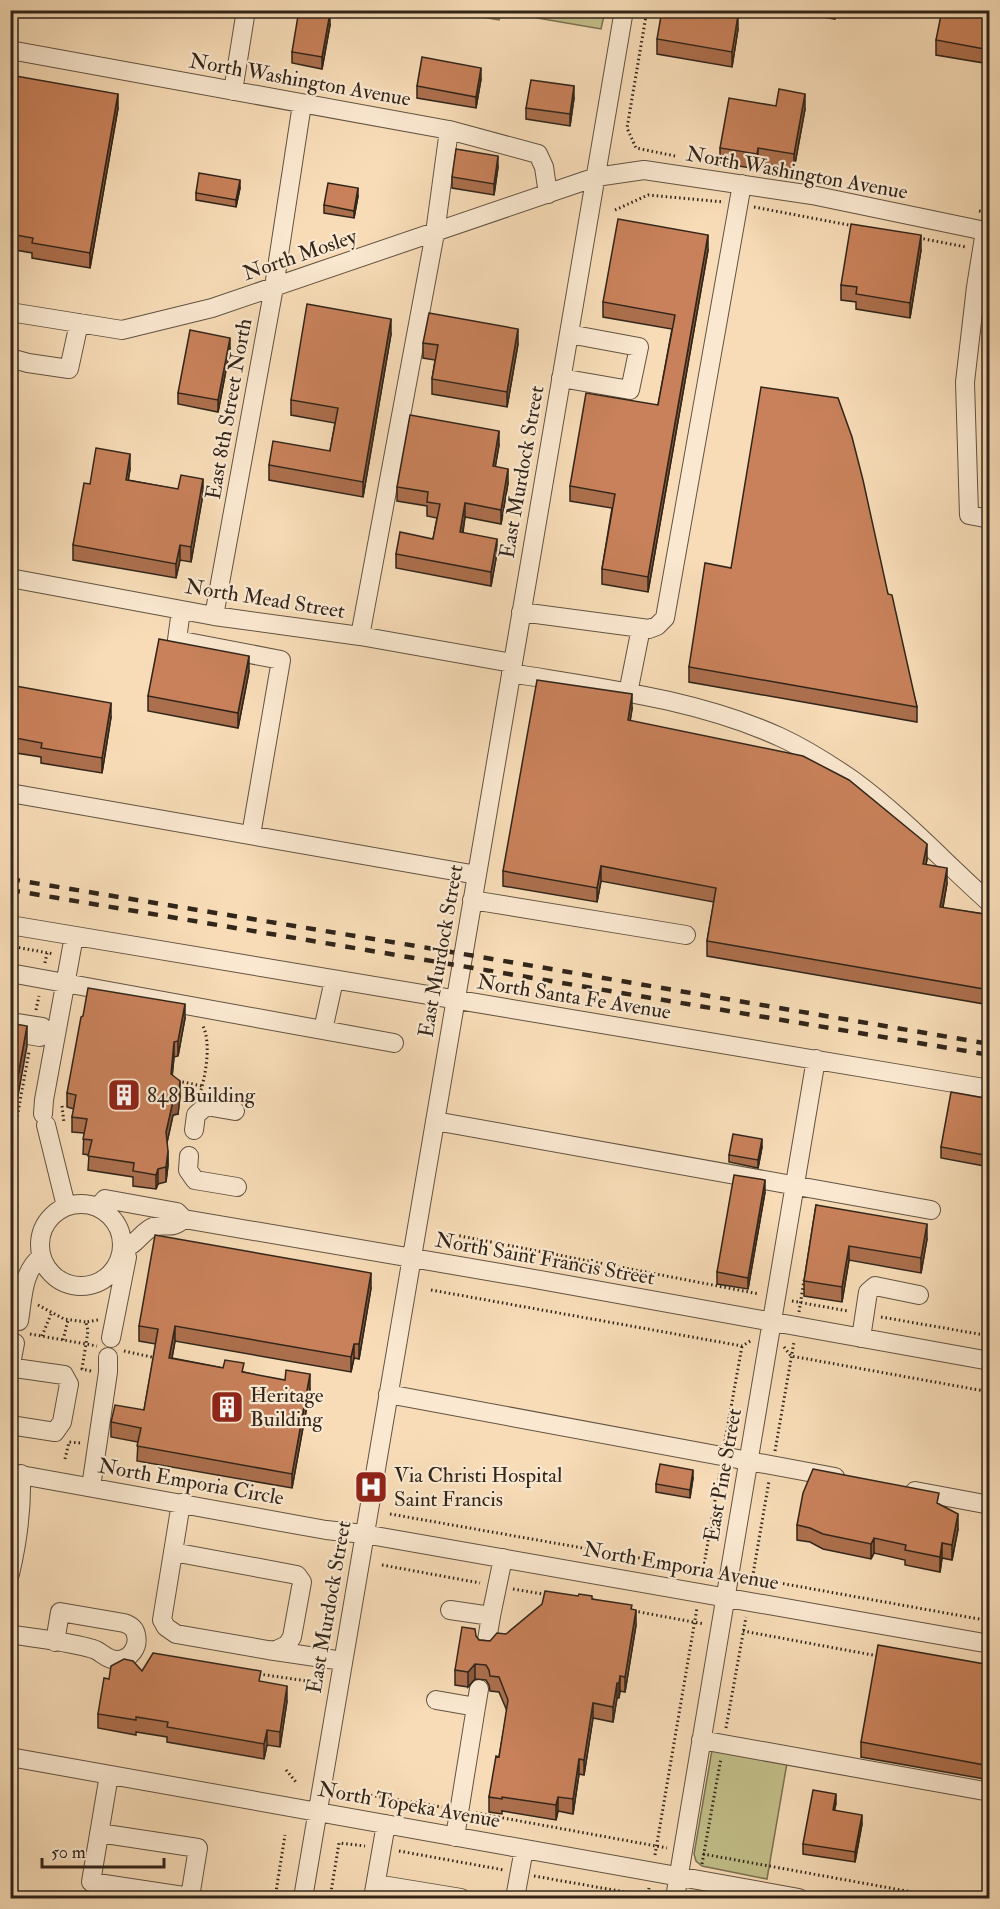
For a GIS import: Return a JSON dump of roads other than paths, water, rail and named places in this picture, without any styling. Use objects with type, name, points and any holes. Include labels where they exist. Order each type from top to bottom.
[{"type":"street","points":[[233,90],[246,10]]},
{"type":"street","name":"East Murdock Street","points":[[303,1899],[624,10]]},
{"type":"street","name":"North Washington Avenue","points":[[10,50],[449,130],[538,154],[544,168],[548,194]]},
{"type":"street","name":"East 8th Street North","points":[[214,616],[274,287],[302,104]]},
{"type":"street","points":[[360,636],[435,233],[449,130]]},
{"type":"street","name":"North Washington Avenue","points":[[596,177],[644,170],[812,195],[987,231]]},
{"type":"street","name":"North Mosley","points":[[10,312],[122,330],[212,309],[596,177]]},
{"type":"street","points":[[521,612],[649,629],[657,626],[665,618],[742,184]]},
{"type":"street","points":[[987,231],[975,287],[965,382],[969,516],[990,519]]},
{"type":"street","points":[[10,358],[69,369],[79,323]]},
{"type":"street","points":[[561,378],[630,390],[639,347],[569,334]]},
{"type":"street","name":"North Mead Street","points":[[10,578],[214,616],[360,636],[723,715],[781,737],[818,757],[855,783],[930,845],[990,903]]},
{"type":"street","points":[[181,609],[177,640],[280,660],[251,835]]},
{"type":"street","points":[[628,693],[641,628]]},
{"type":"street","points":[[10,793],[477,875]]},
{"type":"street","points":[[472,900],[686,935]]},
{"type":"street","name":"North Santa Fe Avenue","points":[[10,925],[990,1089]]},
{"type":"street","points":[[66,1206],[45,1119],[41,1032],[65,983],[74,936]]},
{"type":"street","points":[[10,974],[394,1043]]},
{"type":"street","points":[[323,1030],[334,980]]},
{"type":"street","points":[[10,1022],[41,1032]]},
{"type":"street","points":[[10,1032],[41,1032]]},
{"type":"street","name":"East Pine Street","points":[[675,1899],[816,1059]]},
{"type":"street","points":[[194,1130],[196,1115],[206,1106],[235,1111]]},
{"type":"street","points":[[435,1121],[931,1210]]},
{"type":"street","points":[[189,1156],[188,1170],[195,1180],[237,1187]]},
{"type":"street","name":"North Saint Francis Street","points":[[98,1208],[105,1200],[177,1212],[184,1219],[990,1361]]},
{"type":"street","points":[[91,1487],[125,1248],[116,1222],[106,1212],[80,1203],[66,1206],[54,1213],[45,1224],[40,1238],[41,1257],[52,1275],[63,1283],[75,1287],[88,1286],[101,1282],[111,1274],[119,1263],[125,1248],[150,1229],[156,1226],[175,1226],[184,1219]]},
{"type":"street","points":[[10,1370],[19,1332],[27,1274],[41,1257]]},
{"type":"street","points":[[861,1338],[868,1292],[875,1286],[919,1295]]},
{"type":"street","points":[[10,1370],[15,1368],[64,1375],[69,1384],[62,1422],[55,1432],[10,1425]]},
{"type":"street","points":[[388,1395],[852,1480]]},
{"type":"street","points":[[10,1574],[22,1505],[16,1474]]},
{"type":"street","name":"North Emporia Circle","points":[[16,1474],[326,1530],[364,1534]]},
{"type":"street","points":[[898,1488],[990,1505]]},
{"type":"street","points":[[181,1503],[162,1620],[166,1627],[176,1634],[343,1661]]},
{"type":"street","name":"North Emporia Avenue","points":[[364,1534],[990,1644]]},
{"type":"street","points":[[173,1552],[297,1575],[302,1582],[292,1637],[287,1645],[274,1651]]},
{"type":"street","points":[[486,1646],[502,1558]]},
{"type":"street","points":[[450,1610],[492,1616]]},
{"type":"street","points":[[10,1634],[55,1642]]},
{"type":"street","points":[[455,1837],[479,1689]]},
{"type":"street","points":[[436,1700],[476,1707]]},
{"type":"street","points":[[701,1740],[990,1792]]},
{"type":"street","name":"North Topeka Avenue","points":[[10,1757],[799,1899]]},
{"type":"street","points":[[99,1833],[198,1848],[190,1897],[91,1882],[99,1833],[109,1775]]},
{"type":"street","points":[[386,1824],[374,1891],[461,1899]]},
{"type":"street","points":[[515,1899],[524,1849]]},
{"type":"railway","points":[[10,879],[990,1044]]},
{"type":"railway","points":[[10,890],[990,1055]]},
{"type":"place","name":"848 Building","points":[[124,1095]]},
{"type":"place","name":"Heritage Building","points":[[227,1407]]},
{"type":"place","name":"Via Christi Hospital Saint Francis","points":[[371,1487]]}]
